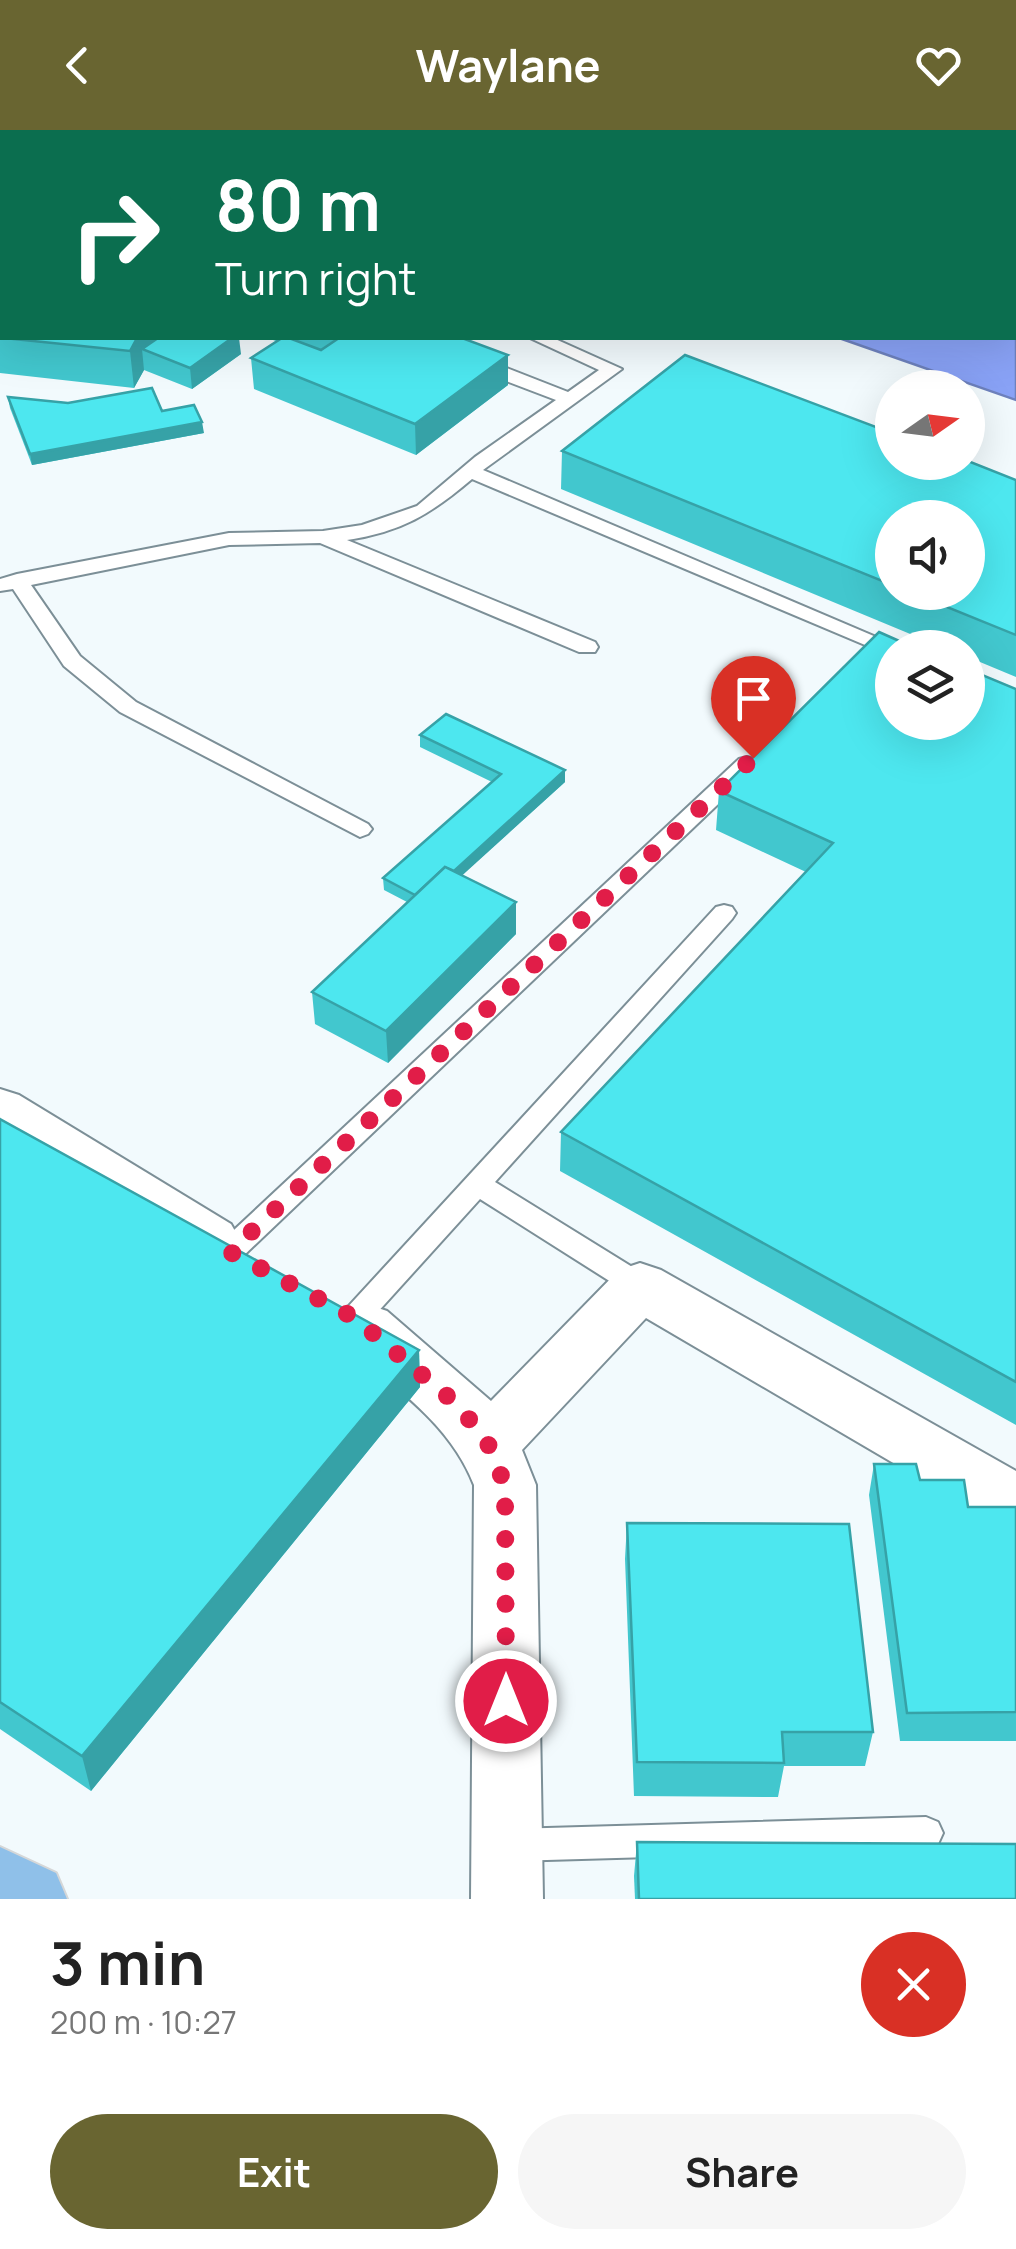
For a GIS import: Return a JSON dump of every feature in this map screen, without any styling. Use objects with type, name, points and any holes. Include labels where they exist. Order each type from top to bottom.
[{"type":"main road","points":[[0,1883],[30,1899]]},
{"type":"street","points":[[0,1108],[292,1285],[459,1406],[488,1444],[505,1485],[507,1872]]},
{"type":"street","points":[[488,1444],[640,1286],[1016,1504]]},
{"type":"lane","points":[[360,830],[128,706],[72,661],[9,583],[229,539],[324,537],[366,530],[424,510],[469,471],[613,370],[544,340]]},
{"type":"lane","points":[[462,358],[569,399]]},
{"type":"lane","points":[[469,471],[875,641]]},
{"type":"lane","points":[[324,537],[587,647]]},
{"type":"lane","points":[[292,1285],[767,745]]},
{"type":"lane","points":[[292,1285],[476,1183],[724,912]]},
{"type":"lane","points":[[476,1183],[640,1286]]},
{"type":"lane","points":[[507,1872],[926,1833]]},
{"type":"water","points":[[845,340],[1016,340],[1016,400],[985,389],[985,370],[930,370]]},
{"type":"building","points":[[23,340],[136,340],[130,351]]},
{"type":"building","points":[[155,340],[229,340],[190,368],[142,349]]},
{"type":"building","points":[[279,340],[294,340],[321,350],[336,340],[467,340],[508,355],[415,424],[251,358]]},
{"type":"building","points":[[685,355],[875,427],[875,480],[985,480],[985,468],[1016,480],[1016,635],[954,610],[985,610],[985,500],[875,500],[875,578],[562,451]]},
{"type":"building","points":[[152,388],[162,411],[194,405],[202,422],[30,454],[8,397],[68,403]]},
{"type":"building","points":[[875,636],[875,740],[985,740],[985,676],[1016,689],[1016,1382],[561,1132],[833,843],[719,791]]},
{"type":"building","points":[[446,714],[565,770],[454,871],[445,867],[415,895],[383,878],[501,774],[420,735]]},
{"type":"building","points":[[445,867],[516,902],[386,1031],[312,992]]},
{"type":"building","points":[[0,1119],[419,1350],[82,1756],[0,1702]]},
{"type":"building","points":[[874,1464],[916,1464],[920,1480],[964,1480],[968,1507],[1016,1507],[1016,1712],[907,1713]]},
{"type":"building","points":[[627,1523],[849,1524],[873,1732],[782,1732],[784,1763],[637,1762]]},
{"type":"building","points":[[637,1842],[1016,1844],[1016,1899],[639,1899]]},
{"type":"route","points":[[506,1701],[505,1485],[488,1444],[459,1406],[355,1318],[230,1252],[753,758]]}]
